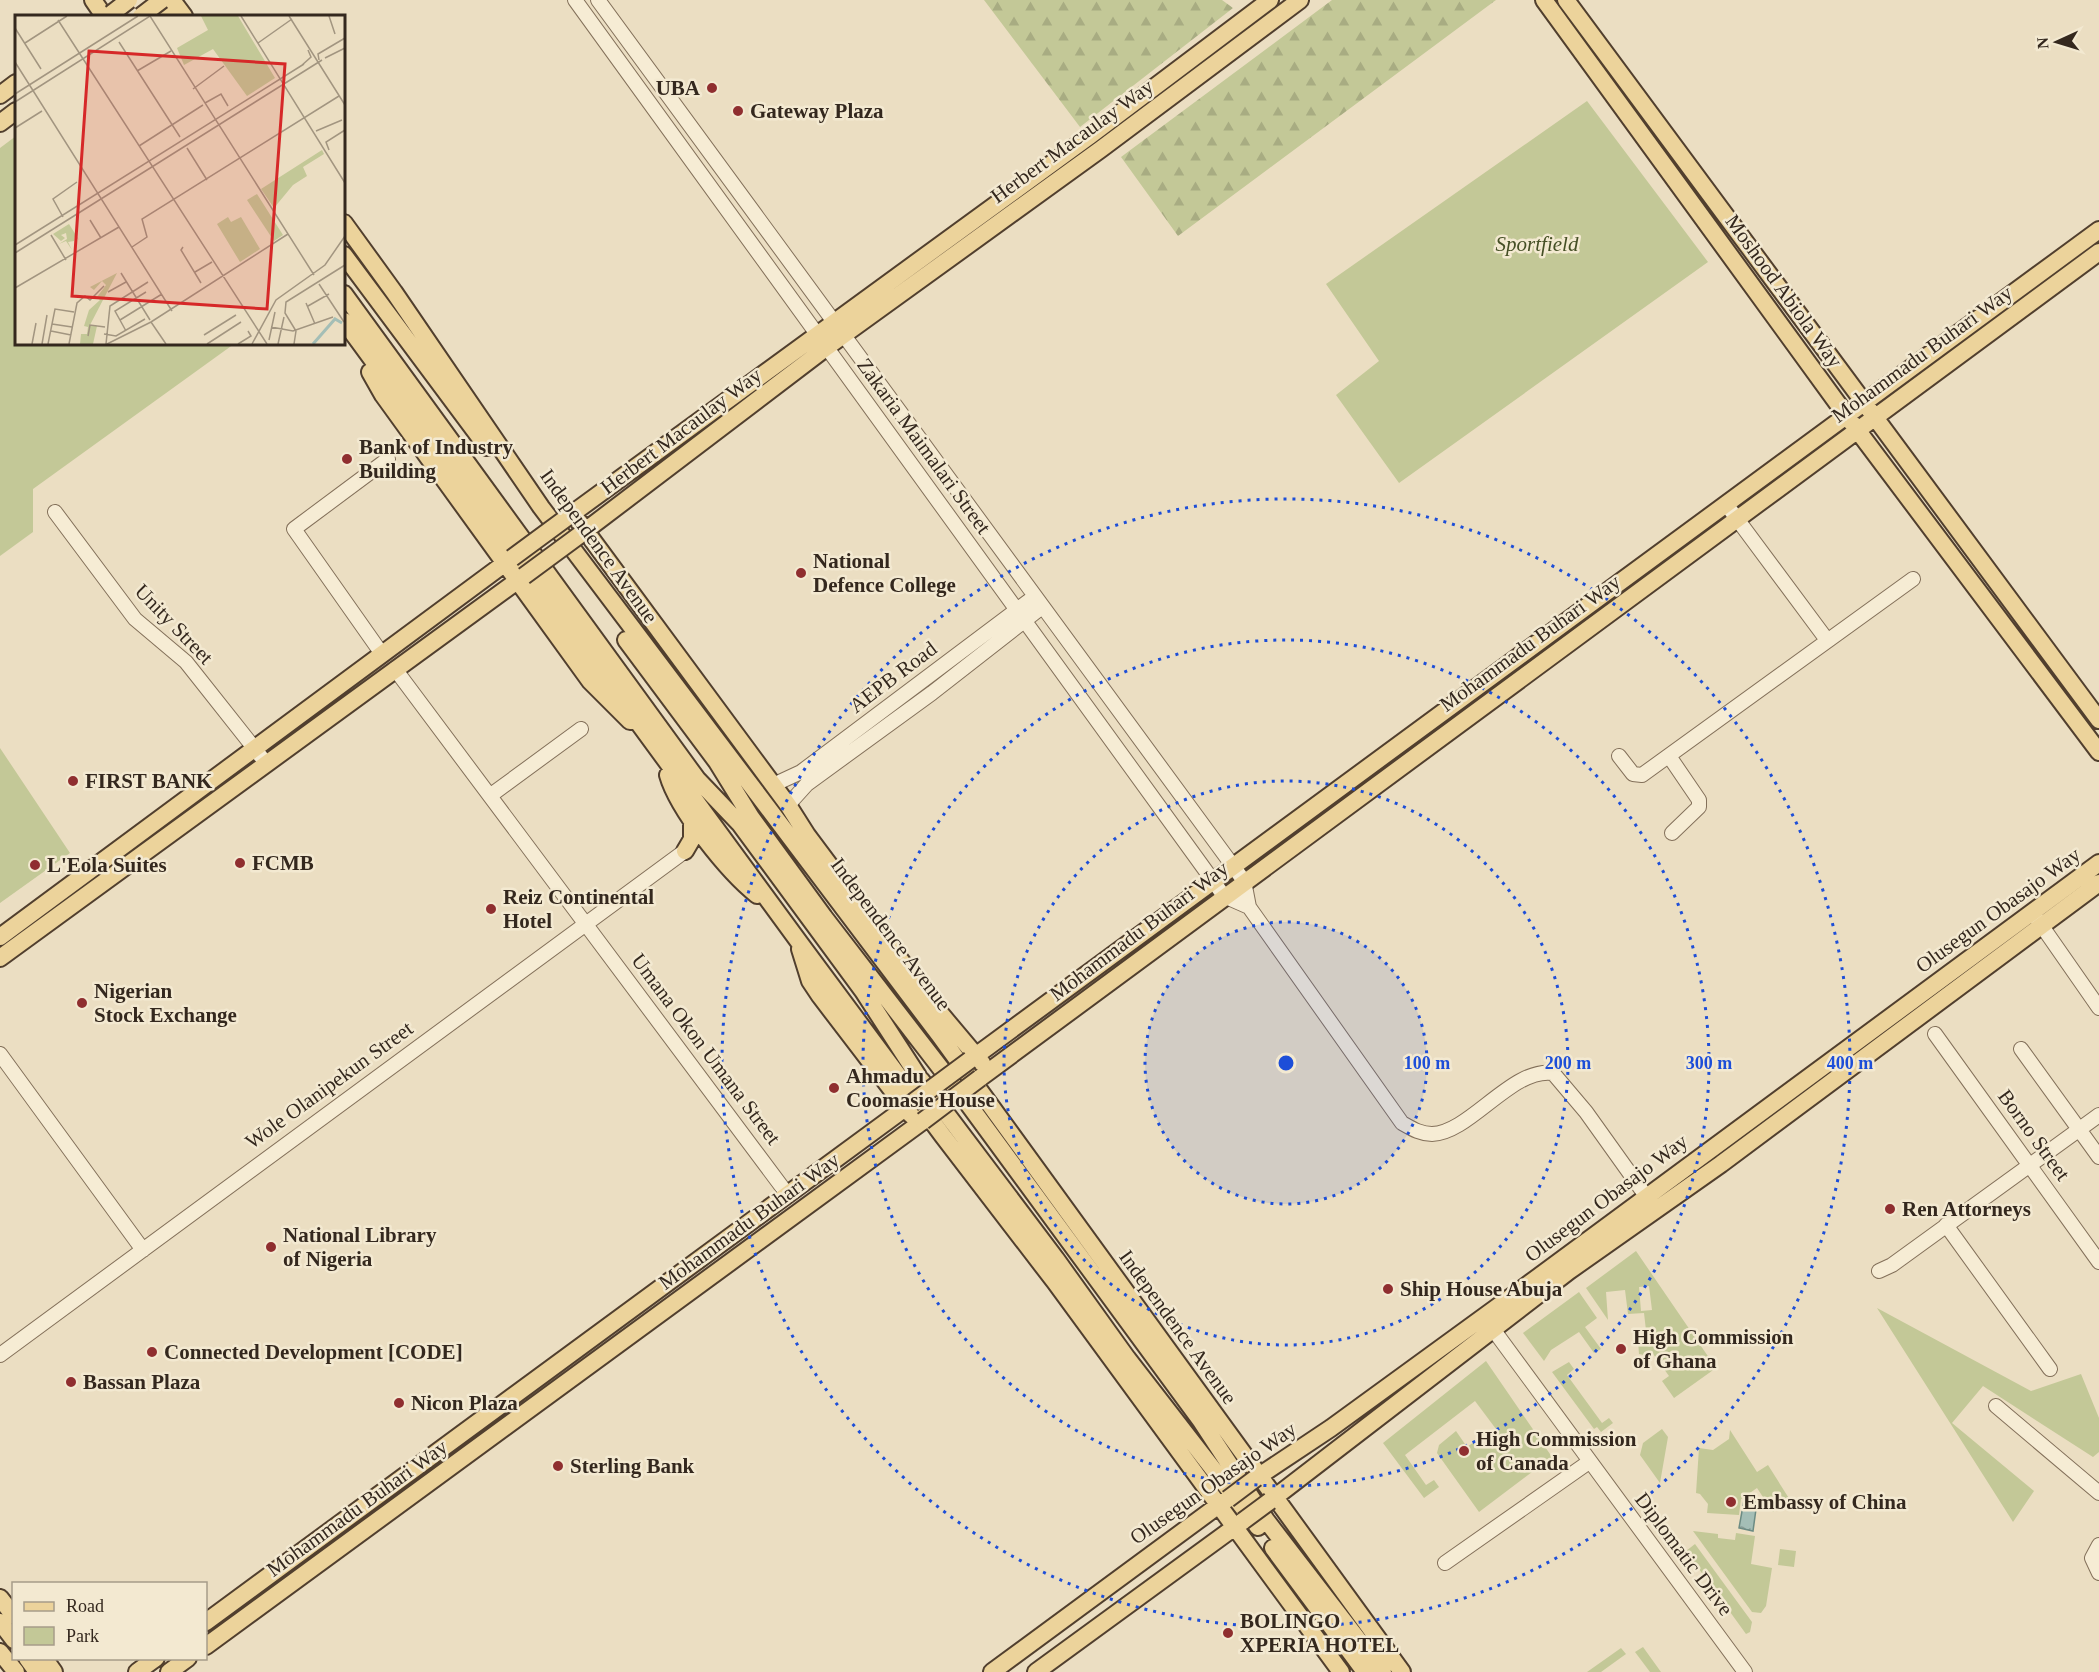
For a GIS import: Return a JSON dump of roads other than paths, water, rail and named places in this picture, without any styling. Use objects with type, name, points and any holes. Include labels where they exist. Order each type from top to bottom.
[{"type":"main road","points":[[93,0],[110,13],[129,0]]},
{"type":"main road","points":[[123,0],[134,15]]},
{"type":"main road","points":[[157,0],[168,15]]},
{"type":"main road","points":[[142,15],[162,0]]},
{"type":"main road","points":[[172,0],[183,15]]},
{"type":"main road","name":"Herbert Macaulay Way","points":[[0,937],[571,515],[822,341],[1270,0]]},
{"type":"main road","name":"Herbert Macaulay Way","points":[[838,329],[1300,0]]},
{"type":"main road","name":"Moshood Abiola Way","points":[[1544,0],[1846,415],[2099,752]]},
{"type":"main road","name":"Moshood Abiola Way","points":[[1566,0],[2099,720]]},
{"type":"main road","points":[[0,95],[15,84]]},
{"type":"main road","points":[[0,123],[15,112]]},
{"type":"main road","points":[[1644,135],[1658,125]]},
{"type":"main road","name":"Independence Avenue","points":[[345,224],[541,507],[894,976],[1273,1499],[1402,1672]]},
{"type":"main road","name":"Mohammadu Buhari Way","points":[[207,1621],[909,1106],[1213,879],[2099,230]]},
{"type":"main road","name":"Mohammadu Buhari Way","points":[[207,1645],[921,1123],[1244,881],[2099,252]]},
{"type":"main road","name":"Independence Avenue","points":[[345,256],[717,762],[751,816],[824,917],[914,1032],[1201,1421],[1266,1520],[1383,1672]]},
{"type":"main road","points":[[345,298],[351,322],[383,395],[509,561],[609,703],[651,738]]},
{"type":"main road","points":[[351,322],[850,1011],[911,1079],[1056,1259],[1127,1358],[1207,1459],[1365,1672]]},
{"type":"main road","points":[[351,322],[697,779],[740,824],[863,991],[911,1079],[1055,1282],[1224,1502],[1341,1672]]},
{"type":"main road","name":"Herbert Macaulay Way","points":[[0,958],[744,413],[822,341]]},
{"type":"main road","points":[[571,515],[788,805],[807,835],[984,1075]]},
{"type":"main road","points":[[662,753],[670,781],[717,854],[735,876],[779,914]]},
{"type":"main road","points":[[685,851],[692,839],[692,818]]},
{"type":"main road","points":[[685,851],[703,848],[717,854]]},
{"type":"main road","name":"Olusegun Obasajo Way","points":[[992,1672],[1257,1477],[1488,1323],[1596,1243],[1721,1164],[2037,919],[2099,863]]},
{"type":"main road","name":"Olusegun Obasajo Way","points":[[1596,1243],[1646,1196],[2037,919],[2099,883]]},
{"type":"main road","points":[[799,942],[810,981],[921,1123]]},
{"type":"main road","points":[[894,976],[914,1032]]},
{"type":"main road","points":[[642,1303],[653,1320]]},
{"type":"main road","name":"Olusegun Obasajo Way","points":[[1036,1672],[1273,1499],[1488,1323]]},
{"type":"main road","points":[[1331,1428],[1343,1444]]},
{"type":"main road","points":[[353,1515],[364,1531]]},
{"type":"main road","points":[[0,1598],[12,1613]]},
{"type":"main road","points":[[0,1622],[12,1637]]},
{"type":"main road","points":[[0,1652],[16,1672]]},
{"type":"main road","points":[[1388,1653],[1415,1672]]},
{"type":"main road","points":[[28,1660],[37,1672]]},
{"type":"main road","points":[[45,1660],[54,1672]]},
{"type":"main road","points":[[137,1672],[155,1660]]},
{"type":"main road","points":[[170,1672],[187,1660]]},
{"type":"street","name":"Zakaria Maimalari Street","points":[[575,0],[1224,896]]},
{"type":"street","name":"Zakaria Maimalari Street","points":[[598,0],[1244,881],[1249,907],[1402,1123],[1423,1133],[1446,1131],[1515,1084],[1533,1076],[1553,1073],[1586,1112],[1646,1196]]},
{"type":"street","points":[[625,68],[639,56]]},
{"type":"street","points":[[381,654],[294,529],[388,459]]},
{"type":"street","points":[[1726,504],[1827,640]]},
{"type":"street","name":"Unity Street","points":[[55,512],[135,619],[186,662],[266,763]]},
{"type":"street","points":[[1619,756],[1637,775],[1642,775],[1913,579]]},
{"type":"street","name":"AEPB Road","points":[[773,785],[801,772],[1038,602]]},
{"type":"street","name":"AEPB Road","points":[[788,805],[807,784],[932,693],[1021,615]]},
{"type":"street","name":"Umana Okon Umana Street","points":[[395,669],[788,1195]]},
{"type":"street","points":[[491,795],[581,729]]},
{"type":"street","points":[[1669,756],[1699,800],[1699,807],[1672,833]]},
{"type":"street","name":"Wole Olanipekun Street","points":[[0,1355],[685,851]]},
{"type":"street","points":[[1224,896],[1249,907]]},
{"type":"street","points":[[2037,919],[2099,1008]]},
{"type":"street","name":"Borno Street","points":[[1935,1034],[2097,1254]]},
{"type":"street","points":[[2021,1049],[2099,1157]]},
{"type":"street","points":[[0,1054],[143,1250]]},
{"type":"street","points":[[1879,1271],[1892,1265],[2099,1115]]},
{"type":"street","points":[[1946,1225],[2050,1369]]},
{"type":"street","name":"Diplomatic Drive","points":[[1488,1323],[1745,1672]]},
{"type":"street","points":[[1996,1406],[2099,1493]]},
{"type":"street","points":[[1445,1563],[1589,1462]]},
{"type":"street","points":[[2099,1545],[2092,1558],[2099,1573]]},
{"type":"water","points":[[1744,1500],[1757,1502],[1753,1531],[1739,1528]]},
{"type":"place","name":"UBA","points":[[712,88]]},
{"type":"place","name":"Gateway Plaza","points":[[738,111]]},
{"type":"place","name":"Bank of Industry Building","points":[[347,459]]},
{"type":"place","name":"National Defence College","points":[[801,573]]},
{"type":"place","name":"FIRST BANK","points":[[73,781]]},
{"type":"place","name":"FCMB","points":[[240,863]]},
{"type":"place","name":"L'Eola Suites","points":[[35,865]]},
{"type":"place","name":"Reiz Continental Hotel","points":[[491,909]]},
{"type":"place","name":"Nigerian Stock Exchange","points":[[82,1003]]},
{"type":"place","name":"Ahmadu Coomasie House","points":[[834,1088]]},
{"type":"place","name":"Ren Attorneys","points":[[1890,1209]]},
{"type":"place","name":"National Library of Nigeria","points":[[271,1247]]},
{"type":"place","name":"Ship House Abuja","points":[[1388,1289]]},
{"type":"place","name":"High Commission of Ghana","points":[[1621,1349]]},
{"type":"place","name":"Connected Development [CODE]","points":[[152,1352]]},
{"type":"place","name":"Bassan Plaza","points":[[71,1382]]},
{"type":"place","name":"Nicon Plaza","points":[[399,1403]]},
{"type":"place","name":"High Commission of Canada","points":[[1464,1451]]},
{"type":"place","name":"Sterling Bank","points":[[558,1466]]},
{"type":"place","name":"Embassy of China","points":[[1731,1502]]},
{"type":"place","name":"BOLINGO XPERIA HOTEL","points":[[1228,1633]]},
{"type":"park label","name":"Sportfield","points":[[1537,244]]}]
